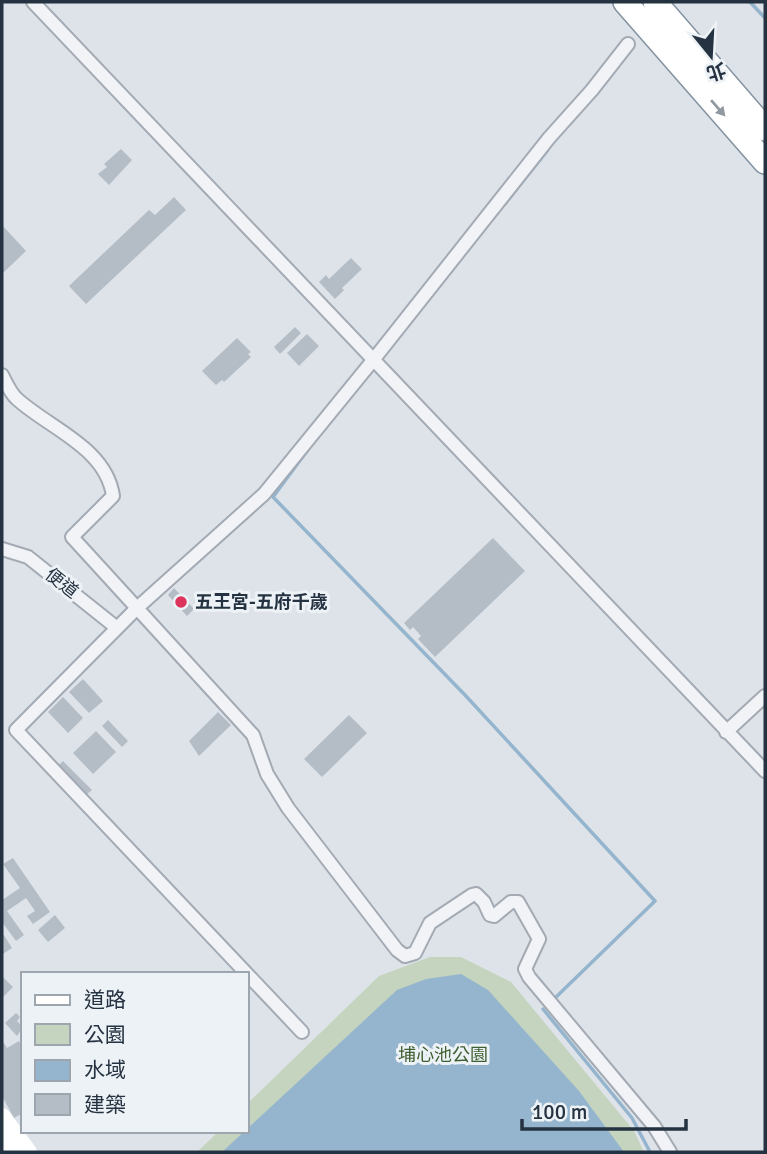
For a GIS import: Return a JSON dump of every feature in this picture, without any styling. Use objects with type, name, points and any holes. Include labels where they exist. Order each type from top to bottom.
[{"type":"highway","points":[[625,2],[765,162]]},
{"type":"highway","points":[[655,2],[765,129]]},
{"type":"main road","points":[[2,1117],[28,1152]]},
{"type":"main road","points":[[2,1137],[12,1152]]},
{"type":"street","points":[[33,2],[765,771]]},
{"type":"street","points":[[245,972],[16,730],[137,608],[264,494],[549,138],[628,44]]},
{"type":"street","points":[[2,375],[16,398],[66,433],[96,461],[111,485],[113,496],[72,537],[253,734],[267,774],[288,808],[397,950],[405,956],[415,953],[430,923],[472,895],[476,894],[484,902],[490,915],[494,916],[511,902],[518,902],[539,940],[525,970],[529,978],[654,1126],[670,1152]]},
{"type":"street","name":"便道","points":[[2,549],[28,557],[117,628]]},
{"type":"street","points":[[726,732],[765,696]]},
{"type":"street","points":[[248,975],[302,1032]]},
{"type":"green space","name":"埔心池公園","points":[[430,957],[461,957],[511,982],[634,1131],[644,1152],[197,1152],[217,1133],[248,1133],[248,1103],[379,976]]},
{"type":"water","name":"埔心池公園","points":[[461,974],[488,990],[579,1091],[624,1152],[222,1152],[243,1133],[248,1133],[248,1128],[397,990],[426,979]]},
{"type":"building","points":[[121,149],[132,160],[109,185],[98,174],[107,167],[104,164]]},
{"type":"building","points":[[174,197],[186,210],[86,304],[69,286],[149,210],[155,215]]},
{"type":"building","points":[[2,225],[26,251],[2,274]]},
{"type":"building","points":[[351,258],[362,269],[342,288],[344,290],[335,299],[319,282],[326,275],[329,279]]},
{"type":"building","points":[[295,327],[301,333],[280,354],[274,347]]},
{"type":"building","points":[[307,334],[319,346],[299,366],[287,353]]},
{"type":"building","points":[[237,338],[251,352],[248,354],[251,357],[224,382],[222,380],[216,385],[202,371]]},
{"type":"building","points":[[493,538],[525,571],[435,657],[418,639],[421,636],[413,627],[410,630],[404,623]]},
{"type":"building","name":"五王宮-五府千歲","points":[[174,588],[194,609],[187,616],[168,595]]},
{"type":"building","points":[[83,679],[103,701],[89,713],[69,692]]},
{"type":"building","points":[[63,697],[83,718],[68,733],[48,712]]},
{"type":"building","points":[[218,712],[231,725],[199,756],[189,741]]},
{"type":"building","points":[[349,715],[367,733],[322,777],[304,759]]},
{"type":"building","points":[[108,720],[128,741],[122,747],[102,726]]},
{"type":"building","points":[[96,731],[116,752],[93,774],[73,753]]},
{"type":"building","points":[[63,761],[92,790],[85,796],[57,767]]},
{"type":"building","points":[[13,858],[50,912],[33,924],[27,916],[35,911],[26,898],[7,911],[24,935],[16,941],[2,922],[2,900],[20,888],[3,864]]},
{"type":"building","points":[[55,915],[65,928],[48,942],[38,930]]},
{"type":"building","points":[[2,932],[12,948],[3,954],[2,952]]},
{"type":"building","points":[[2,976],[13,987],[2,998]]},
{"type":"building","points":[[16,1013],[20,1017],[17,1021],[21,1030],[17,1036],[5,1023]]},
{"type":"building","points":[[2,1040],[7,1048],[19,1041],[21,1114],[14,1118],[2,1096]]},
{"type":"waterway","points":[[750,2],[765,18]]},
{"type":"waterway","points":[[504,205],[547,151]]},
{"type":"waterway","points":[[307,451],[273,497],[465,695],[655,901],[554,999]]},
{"type":"waterway","points":[[543,1009],[632,1118],[650,1152]]},
{"type":"place","name":"五王宮-五府千歲","points":[[181,602]]}]
